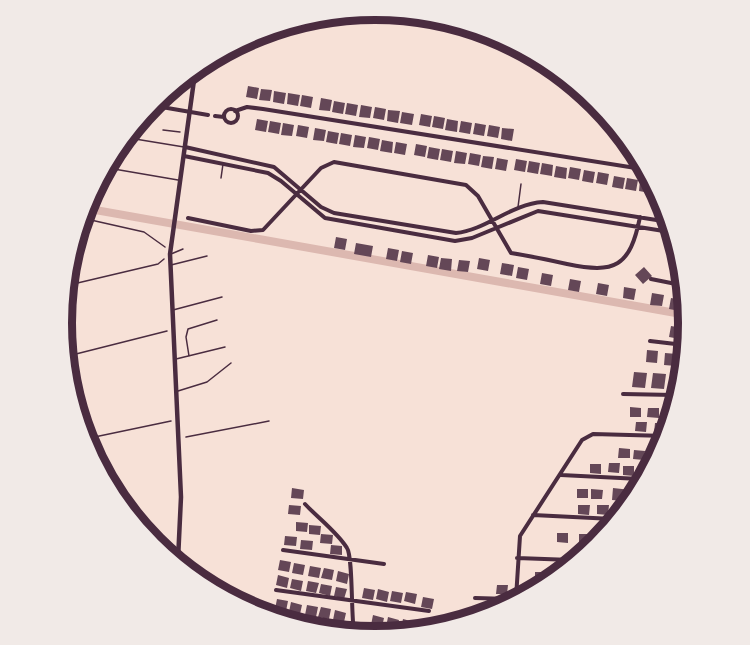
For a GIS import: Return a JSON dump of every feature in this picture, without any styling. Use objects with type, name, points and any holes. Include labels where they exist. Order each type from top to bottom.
[{"type":"street","points":[[178,553],[181,497],[170,265],[194,80]]},
{"type":"street","points":[[162,107],[208,115]]},
{"type":"street","points":[[224,117],[229,110],[235,111],[241,107],[263,109],[635,168]]},
{"type":"street","points":[[215,116],[224,117],[228,123],[235,122],[238,116],[235,111]]},
{"type":"street","points":[[185,147],[274,167],[321,207],[334,213],[456,233],[468,231],[518,208],[543,202],[660,221]]},
{"type":"street","points":[[184,156],[267,173],[317,214],[334,221],[455,241],[472,238],[538,211],[664,231]]},
{"type":"street","points":[[239,166],[241,158]]},
{"type":"street","points":[[188,218],[257,231],[268,226],[321,168],[334,162],[457,182],[474,190],[512,253],[601,270],[619,262],[625,256],[636,239],[640,218]]},
{"type":"street","points":[[651,279],[675,284]]},
{"type":"street","points":[[650,341],[677,344]]},
{"type":"street","points":[[623,394],[669,395]]},
{"type":"street","points":[[515,591],[520,536],[582,440],[590,434],[656,436]]},
{"type":"street","points":[[561,475],[634,479]]},
{"type":"street","points":[[305,504],[347,548],[351,560],[350,602],[353,625]]},
{"type":"street","points":[[532,515],[606,519]]},
{"type":"street","points":[[283,550],[384,564]]},
{"type":"street","points":[[517,558],[563,560]]},
{"type":"street","points":[[276,590],[350,602],[429,611]]},
{"type":"street","points":[[475,598],[499,599]]},
{"type":"lane","points":[[134,139],[185,147]]},
{"type":"lane","points":[[221,178],[223,163]]},
{"type":"lane","points":[[114,169],[180,180]]},
{"type":"lane","points":[[518,208],[521,184]]},
{"type":"lane","points":[[171,254],[183,249]]},
{"type":"lane","points":[[170,265],[207,256]]},
{"type":"lane","points":[[173,310],[222,297]]},
{"type":"lane","points":[[189,356],[186,337],[188,329],[217,320]]},
{"type":"lane","points":[[175,359],[225,347]]},
{"type":"lane","points":[[177,391],[207,382],[231,363]]},
{"type":"path","points":[[163,130],[187,134]]},
{"type":"path","points":[[75,284],[158,264],[171,254],[144,232],[90,220]]},
{"type":"path","points":[[74,354],[174,330]]},
{"type":"path","points":[[94,437],[147,424],[178,420]]},
{"type":"path","points":[[179,438],[269,421]]},
{"type":"building","points":[[248,86],[259,88],[257,99],[246,97]]},
{"type":"building","points":[[261,89],[272,90],[270,101],[259,100]]},
{"type":"building","points":[[274,91],[286,93],[284,104],[273,102]]},
{"type":"building","points":[[288,93],[300,95],[298,106],[287,104]]},
{"type":"building","points":[[302,95],[313,97],[311,108],[300,106]]},
{"type":"building","points":[[321,98],[332,100],[330,111],[319,110]]},
{"type":"building","points":[[334,101],[345,103],[343,114],[332,112]]},
{"type":"building","points":[[347,103],[358,105],[356,116],[345,114]]},
{"type":"building","points":[[361,105],[372,107],[370,118],[359,117]]},
{"type":"building","points":[[375,107],[386,109],[384,120],[373,118]]},
{"type":"building","points":[[388,110],[400,111],[398,123],[387,121]]},
{"type":"building","points":[[402,112],[414,114],[412,125],[400,123]]},
{"type":"building","points":[[421,114],[432,116],[430,127],[419,125]]},
{"type":"building","points":[[434,116],[445,118],[443,129],[432,127]]},
{"type":"building","points":[[257,119],[268,121],[266,132],[255,130]]},
{"type":"building","points":[[447,119],[458,121],[457,132],[445,130]]},
{"type":"building","points":[[270,121],[281,123],[279,134],[268,132]]},
{"type":"building","points":[[461,121],[472,123],[470,134],[459,132]]},
{"type":"building","points":[[283,123],[294,125],[292,136],[281,135]]},
{"type":"building","points":[[475,123],[486,125],[484,136],[473,134]]},
{"type":"building","points":[[298,125],[309,127],[307,138],[296,136]]},
{"type":"building","points":[[489,125],[500,127],[498,138],[487,136]]},
{"type":"building","points":[[315,128],[326,130],[324,141],[313,140]]},
{"type":"building","points":[[502,128],[514,129],[512,141],[501,139]]},
{"type":"building","points":[[328,131],[339,133],[337,144],[326,142]]},
{"type":"building","points":[[341,133],[352,135],[350,146],[339,144]]},
{"type":"building","points":[[355,135],[366,137],[364,148],[353,147]]},
{"type":"building","points":[[369,137],[380,139],[378,150],[367,148]]},
{"type":"building","points":[[382,140],[393,142],[392,153],[380,151]]},
{"type":"building","points":[[396,142],[407,144],[405,155],[394,153]]},
{"type":"building","points":[[416,144],[427,146],[425,157],[414,155]]},
{"type":"building","points":[[429,147],[440,149],[438,160],[427,158]]},
{"type":"building","points":[[442,149],[453,151],[451,162],[440,160]]},
{"type":"building","points":[[456,151],[467,153],[465,164],[454,163]]},
{"type":"building","points":[[470,153],[481,155],[479,166],[468,164]]},
{"type":"building","points":[[483,156],[494,157],[492,169],[481,167]]},
{"type":"building","points":[[497,158],[508,160],[506,171],[495,169]]},
{"type":"building","points":[[516,159],[527,161],[525,172],[514,170]]},
{"type":"building","points":[[529,161],[540,163],[538,174],[527,172]]},
{"type":"building","points":[[542,163],[553,165],[552,176],[540,174]]},
{"type":"building","points":[[556,166],[567,168],[566,179],[554,177]]},
{"type":"building","points":[[570,167],[581,169],[579,180],[568,178]]},
{"type":"building","points":[[584,170],[595,172],[593,183],[582,181]]},
{"type":"building","points":[[598,172],[609,174],[607,185],[596,183]]},
{"type":"building","points":[[614,176],[625,178],[623,189],[612,187]]},
{"type":"building","points":[[627,178],[638,180],[636,191],[625,189]]},
{"type":"building","points":[[640,180],[643,180],[649,193],[639,191]]},
{"type":"building","points":[[336,237],[347,239],[345,250],[334,248]]},
{"type":"building","points":[[356,243],[373,246],[371,257],[354,254]]},
{"type":"building","points":[[388,248],[399,250],[397,261],[386,259]]},
{"type":"building","points":[[402,251],[413,253],[411,264],[400,262]]},
{"type":"building","points":[[428,255],[439,257],[437,268],[426,266]]},
{"type":"building","points":[[441,258],[452,259],[451,271],[439,269]]},
{"type":"building","points":[[479,258],[490,260],[488,271],[477,269]]},
{"type":"building","points":[[459,260],[470,261],[468,272],[457,271]]},
{"type":"building","points":[[502,263],[514,265],[512,276],[500,274]]},
{"type":"building","points":[[518,267],[529,269],[527,280],[516,278]]},
{"type":"building","points":[[644,267],[652,276],[643,284],[635,275]]},
{"type":"building","points":[[542,273],[553,275],[551,286],[540,284]]},
{"type":"building","points":[[570,279],[581,281],[579,292],[568,290]]},
{"type":"building","points":[[598,283],[609,285],[607,296],[596,294]]},
{"type":"building","points":[[624,287],[636,289],[634,300],[623,298]]},
{"type":"building","points":[[652,293],[664,295],[662,306],[650,305]]},
{"type":"building","points":[[671,298],[677,299],[677,311],[669,309]]},
{"type":"building","points":[[671,326],[678,327],[677,338],[669,337]]},
{"type":"building","points":[[647,350],[658,351],[657,363],[646,362]]},
{"type":"building","points":[[665,353],[676,354],[674,366],[664,365]]},
{"type":"building","points":[[634,372],[647,373],[645,388],[632,387]]},
{"type":"building","points":[[653,373],[666,374],[664,389],[651,388]]},
{"type":"building","points":[[630,407],[641,408],[641,417],[630,417]]},
{"type":"building","points":[[648,408],[659,408],[659,418],[647,417]]},
{"type":"building","points":[[636,422],[647,422],[646,432],[635,431]]},
{"type":"building","points":[[655,423],[661,423],[657,433],[654,433]]},
{"type":"building","points":[[619,448],[630,449],[630,458],[618,458]]},
{"type":"building","points":[[634,450],[645,451],[644,460],[633,459]]},
{"type":"building","points":[[609,463],[620,463],[619,473],[608,472]]},
{"type":"building","points":[[590,464],[601,464],[601,474],[590,473]]},
{"type":"building","points":[[623,466],[634,466],[634,476],[623,475]]},
{"type":"building","points":[[292,488],[304,490],[303,499],[291,498]]},
{"type":"building","points":[[613,488],[628,490],[620,501],[612,500]]},
{"type":"building","points":[[577,489],[588,489],[588,498],[577,498]]},
{"type":"building","points":[[591,489],[603,490],[602,499],[591,499]]},
{"type":"building","points":[[289,505],[301,506],[300,515],[288,514]]},
{"type":"building","points":[[578,505],[590,505],[589,515],[578,514]]},
{"type":"building","points":[[597,505],[609,505],[608,515],[597,514]]},
{"type":"building","points":[[296,522],[308,523],[307,532],[296,531]]},
{"type":"building","points":[[309,525],[321,526],[320,535],[309,534]]},
{"type":"building","points":[[557,533],[568,533],[568,543],[557,542]]},
{"type":"building","points":[[321,534],[333,535],[332,544],[320,543]]},
{"type":"building","points":[[579,534],[590,534],[582,543],[579,543]]},
{"type":"building","points":[[285,536],[297,537],[296,546],[284,545]]},
{"type":"building","points":[[301,540],[313,541],[312,550],[300,549]]},
{"type":"building","points":[[331,545],[342,546],[342,555],[330,554]]},
{"type":"building","points":[[280,560],[291,562],[289,572],[278,570]]},
{"type":"building","points":[[294,563],[305,565],[303,575],[292,573]]},
{"type":"building","points":[[310,566],[321,568],[319,578],[308,576]]},
{"type":"building","points":[[324,568],[334,570],[332,580],[321,578]]},
{"type":"building","points":[[338,571],[349,574],[347,584],[336,581]]},
{"type":"building","points":[[535,572],[546,572],[543,574],[535,579]]},
{"type":"building","points":[[278,575],[289,578],[287,588],[276,585]]},
{"type":"building","points":[[292,579],[303,581],[301,591],[290,588]]},
{"type":"building","points":[[308,581],[319,583],[316,593],[306,591]]},
{"type":"building","points":[[321,584],[332,586],[330,596],[319,593]]},
{"type":"building","points":[[497,585],[508,585],[507,594],[496,594]]},
{"type":"building","points":[[336,587],[347,589],[344,599],[334,596]]},
{"type":"building","points":[[364,588],[375,590],[373,600],[362,598]]},
{"type":"building","points":[[378,589],[389,592],[387,602],[376,599]]},
{"type":"building","points":[[392,591],[403,593],[401,603],[390,601]]},
{"type":"building","points":[[406,592],[417,594],[415,604],[404,601]]},
{"type":"building","points":[[423,597],[434,599],[432,609],[421,607]]},
{"type":"building","points":[[277,599],[288,601],[286,611],[275,608]]},
{"type":"building","points":[[291,602],[302,605],[300,614],[289,612]]},
{"type":"building","points":[[307,605],[318,607],[316,617],[305,615]]},
{"type":"building","points":[[321,607],[331,609],[329,619],[318,617]]},
{"type":"building","points":[[335,610],[346,613],[344,622],[333,620]]},
{"type":"building","points":[[373,615],[384,618],[382,626],[371,625]]},
{"type":"building","points":[[388,617],[399,620],[398,625],[386,625]]},
{"type":"building","points":[[403,619],[414,622],[414,623],[402,624]]},
{"type":"waterway","points":[[94,210],[678,313]]}]
